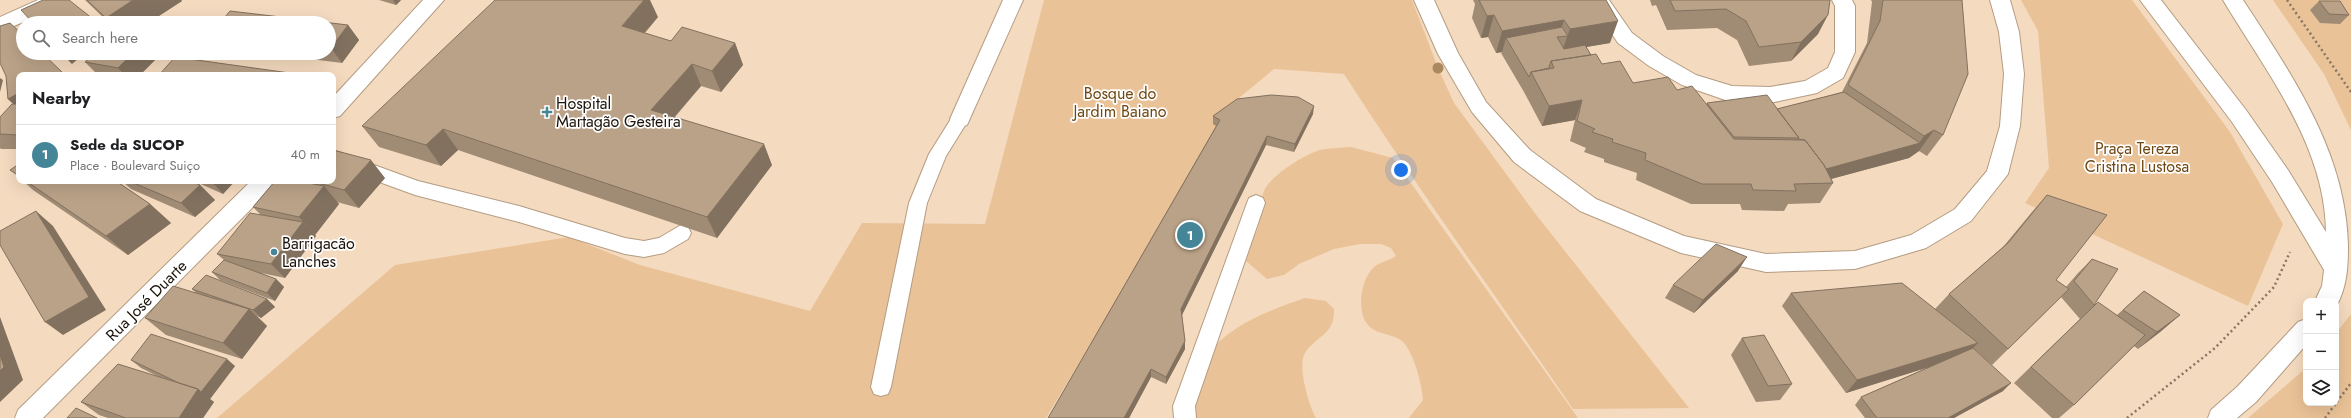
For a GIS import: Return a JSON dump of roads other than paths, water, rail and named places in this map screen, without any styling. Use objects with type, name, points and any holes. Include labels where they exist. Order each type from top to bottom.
[{"type":"street","points":[[20,16],[56,0]]},
{"type":"street","points":[[336,107],[434,0]]},
{"type":"street","points":[[960,119],[1013,0]]},
{"type":"street","points":[[1424,0],[1448,54],[1479,107],[1522,156],[1588,205],[1681,244],[1766,262],[1855,260],[1918,242],[1963,215],[1997,174],[2010,126],[2014,74],[2009,32],[2000,0]]},
{"type":"street","points":[[1599,0],[1625,38],[1656,61],[1689,80],[1731,94],[1770,95],[1810,88],[1836,73],[1845,52],[1845,6],[1842,0]]},
{"type":"street","points":[[2150,0],[2239,116],[2280,176],[2336,269]]},
{"type":"street","points":[[2233,0],[2302,112],[2317,148],[2332,191],[2338,237],[2334,292],[2329,298]]},
{"type":"street","points":[[0,25],[16,18]]},
{"type":"street","name":"Rua José Duarte","points":[[27,418],[261,184]]},
{"type":"street","points":[[2220,418],[2247,394],[2303,332]]},
{"type":"lane","points":[[881,387],[918,203],[938,154],[960,119]]},
{"type":"lane","points":[[336,158],[415,188],[519,214],[625,246],[644,249],[664,245],[681,233]]},
{"type":"lane","points":[[1185,418],[1184,406],[1256,203]]},
{"type":"place","name":"Hospital Martagão Gesteira","points":[[547,112]]},
{"type":"place","name":"Sede da SUCOP","points":[[1190,235]]},
{"type":"place","name":"Barrigacão Lanches","points":[[274,252]]},
{"type":"park label","name":"Bosque do Jardim Baiano","points":[[1120,102]]},
{"type":"park label","name":"Praça Tereza Cristina Lustosa","points":[[2137,157]]}]
